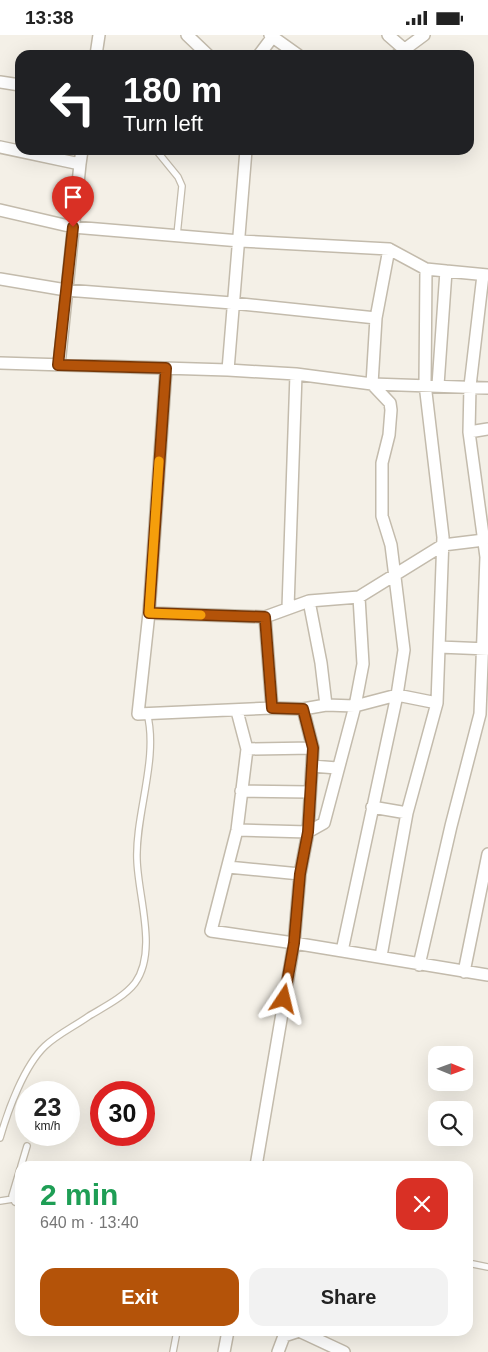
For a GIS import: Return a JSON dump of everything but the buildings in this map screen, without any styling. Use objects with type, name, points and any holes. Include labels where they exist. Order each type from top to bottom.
[{"type":"street","points":[[97,50],[99,35]]},
{"type":"street","points":[[187,35],[203,50]]},
{"type":"street","points":[[388,35],[399,50]]},
{"type":"street","points":[[403,50],[424,35]]},
{"type":"street","points":[[262,50],[272,36],[291,50]]},
{"type":"street","points":[[0,82],[15,84]]},
{"type":"street","points":[[0,147],[15,150]]},
{"type":"street","points":[[40,155],[80,163]]},
{"type":"street","points":[[58,365],[81,155]]},
{"type":"street","points":[[228,370],[232,303],[240,241],[246,155]]},
{"type":"street","points":[[0,210],[73,227],[240,241],[389,249],[426,269],[485,275],[470,386],[469,431],[486,557],[484,714],[450,825],[419,965]]},
{"type":"street","points":[[342,951],[397,695],[404,650],[391,545],[382,516],[382,463],[389,435],[391,410],[390,403],[372,384],[376,318],[389,249]]},
{"type":"street","points":[[381,956],[407,813],[437,703],[443,545],[425,385],[426,269]]},
{"type":"street","points":[[438,385],[446,271]]},
{"type":"street","points":[[0,279],[66,291],[232,303],[376,318]]},
{"type":"street","points":[[0,363],[296,373],[372,384],[488,388]]},
{"type":"street","points":[[166,368],[149,613],[138,713],[236,711],[272,708],[303,709],[326,705],[355,706],[397,695],[437,703]]},
{"type":"street","points":[[288,608],[296,373]]},
{"type":"street","points":[[469,431],[488,429]]},
{"type":"street","points":[[149,613],[265,617],[309,601],[359,597],[396,576],[443,545],[484,540]]},
{"type":"street","points":[[236,829],[308,832],[324,823],[337,768],[355,706],[363,664],[359,597]]},
{"type":"street","points":[[309,601],[321,663],[326,705]]},
{"type":"street","points":[[265,617],[272,708]]},
{"type":"street","points":[[439,647],[485,649]]},
{"type":"street","points":[[257,1161],[294,943],[300,874],[308,832],[313,748],[303,709]]},
{"type":"street","points":[[236,711],[247,749],[236,829],[211,931],[381,956],[419,965],[488,975]]},
{"type":"street","points":[[247,749],[313,748]]},
{"type":"street","points":[[312,766],[337,768]]},
{"type":"street","points":[[242,791],[309,791]]},
{"type":"street","points":[[372,807],[407,813]]},
{"type":"street","points":[[464,972],[488,854]]},
{"type":"street","points":[[228,867],[300,874]]},
{"type":"street","points":[[224,1352],[227,1336]]},
{"type":"street","points":[[278,1352],[284,1336]]},
{"type":"street","points":[[310,1336],[344,1352]]},
{"type":"lane","points":[[160,155],[178,177],[182,186],[177,235]]},
{"type":"lane","points":[[0,1138],[7,1116],[30,1066],[44,1047],[130,989],[142,969],[146,945],[137,857],[147,771],[150,727],[147,713]]},
{"type":"lane","points":[[22,1161],[27,1147]]},
{"type":"lane","points":[[0,1201],[13,1199],[15,1190]]},
{"type":"lane","points":[[473,1264],[488,1267]]},
{"type":"lane","points":[[173,1352],[177,1336]]},
{"type":"slow traffic","points":[[159,461],[149,613],[201,615]]},
{"type":"route","points":[[73,227],[58,365],[166,368],[149,613],[265,617],[272,708],[303,709],[313,748],[308,832],[300,874],[294,943],[284,999]]}]
